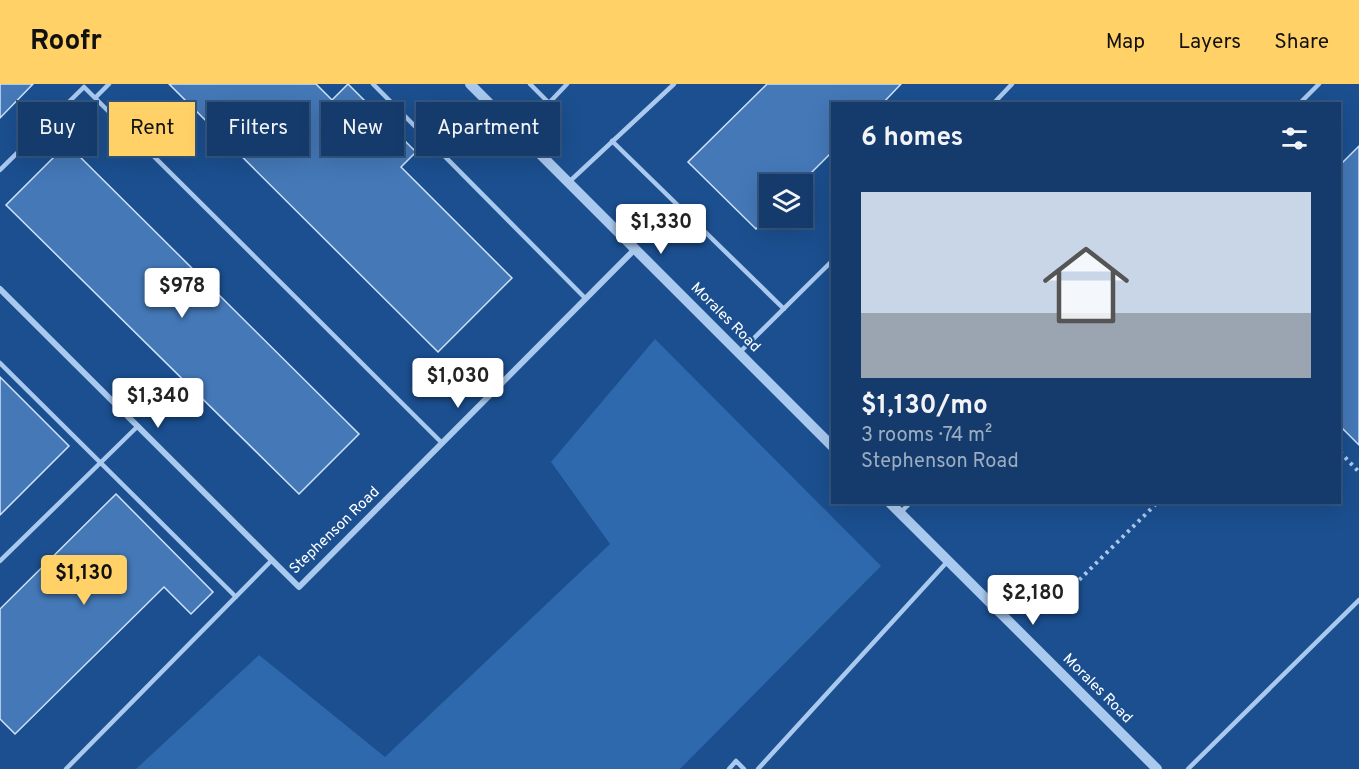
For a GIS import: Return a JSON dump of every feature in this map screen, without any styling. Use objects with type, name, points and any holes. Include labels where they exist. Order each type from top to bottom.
[{"type":"street","name":"Morales Road","points":[[470,84],[831,445]]},
{"type":"street","name":"Stephenson Road","points":[[0,289],[298,586],[634,249]]},
{"type":"street","name":"Morales Road","points":[[891,504],[1157,769]]},
{"type":"lane","points":[[95,98],[109,84]]},
{"type":"lane","points":[[373,84],[585,298]]},
{"type":"lane","points":[[530,84],[549,103],[567,84]]},
{"type":"lane","points":[[569,182],[674,84]]},
{"type":"lane","points":[[995,102],[1012,84]]},
{"type":"lane","points":[[1301,102],[1319,84]]},
{"type":"lane","points":[[0,170],[84,87],[442,442]]},
{"type":"lane","points":[[612,141],[784,309]]},
{"type":"lane","points":[[739,353],[831,262]]},
{"type":"lane","points":[[0,363],[236,597]]},
{"type":"lane","points":[[0,561],[138,426]]},
{"type":"lane","points":[[900,513],[909,504]]},
{"type":"lane","points":[[66,769],[272,560]]},
{"type":"lane","points":[[758,769],[947,562]]},
{"type":"lane","points":[[1188,769],[1359,600]]},
{"type":"lane","points":[[729,769],[736,760],[744,769]]},
{"type":"path","points":[[1341,453],[1359,472]]},
{"type":"path","points":[[1074,585],[1156,504]]},
{"type":"shaded area","points":[[655,339],[881,566],[680,769],[136,769],[259,655],[385,757],[610,544],[551,462]]},
{"type":"building","points":[[0,84],[33,84],[0,118]]},
{"type":"building","points":[[169,84],[316,84],[332,100],[348,84],[366,102],[321,102],[321,156],[404,156],[404,140],[416,152],[401,167],[512,278],[438,352],[241,156],[309,156],[309,102],[207,102],[207,122],[195,110],[195,102],[187,102]]},
{"type":"building","points":[[767,84],[901,84],[884,102],[831,102],[831,153],[810,174],[759,174],[759,226],[756,229],[688,162]]},
{"type":"building","points":[[1359,146],[1359,445],[1341,427],[1341,164]]},
{"type":"building","points":[[55,156],[79,156],[359,434],[299,494],[6,205]]},
{"type":"building","points":[[0,377],[69,446],[0,515]]},
{"type":"building","points":[[116,494],[213,592],[191,614],[164,587],[15,734],[0,719],[0,609]]}]
